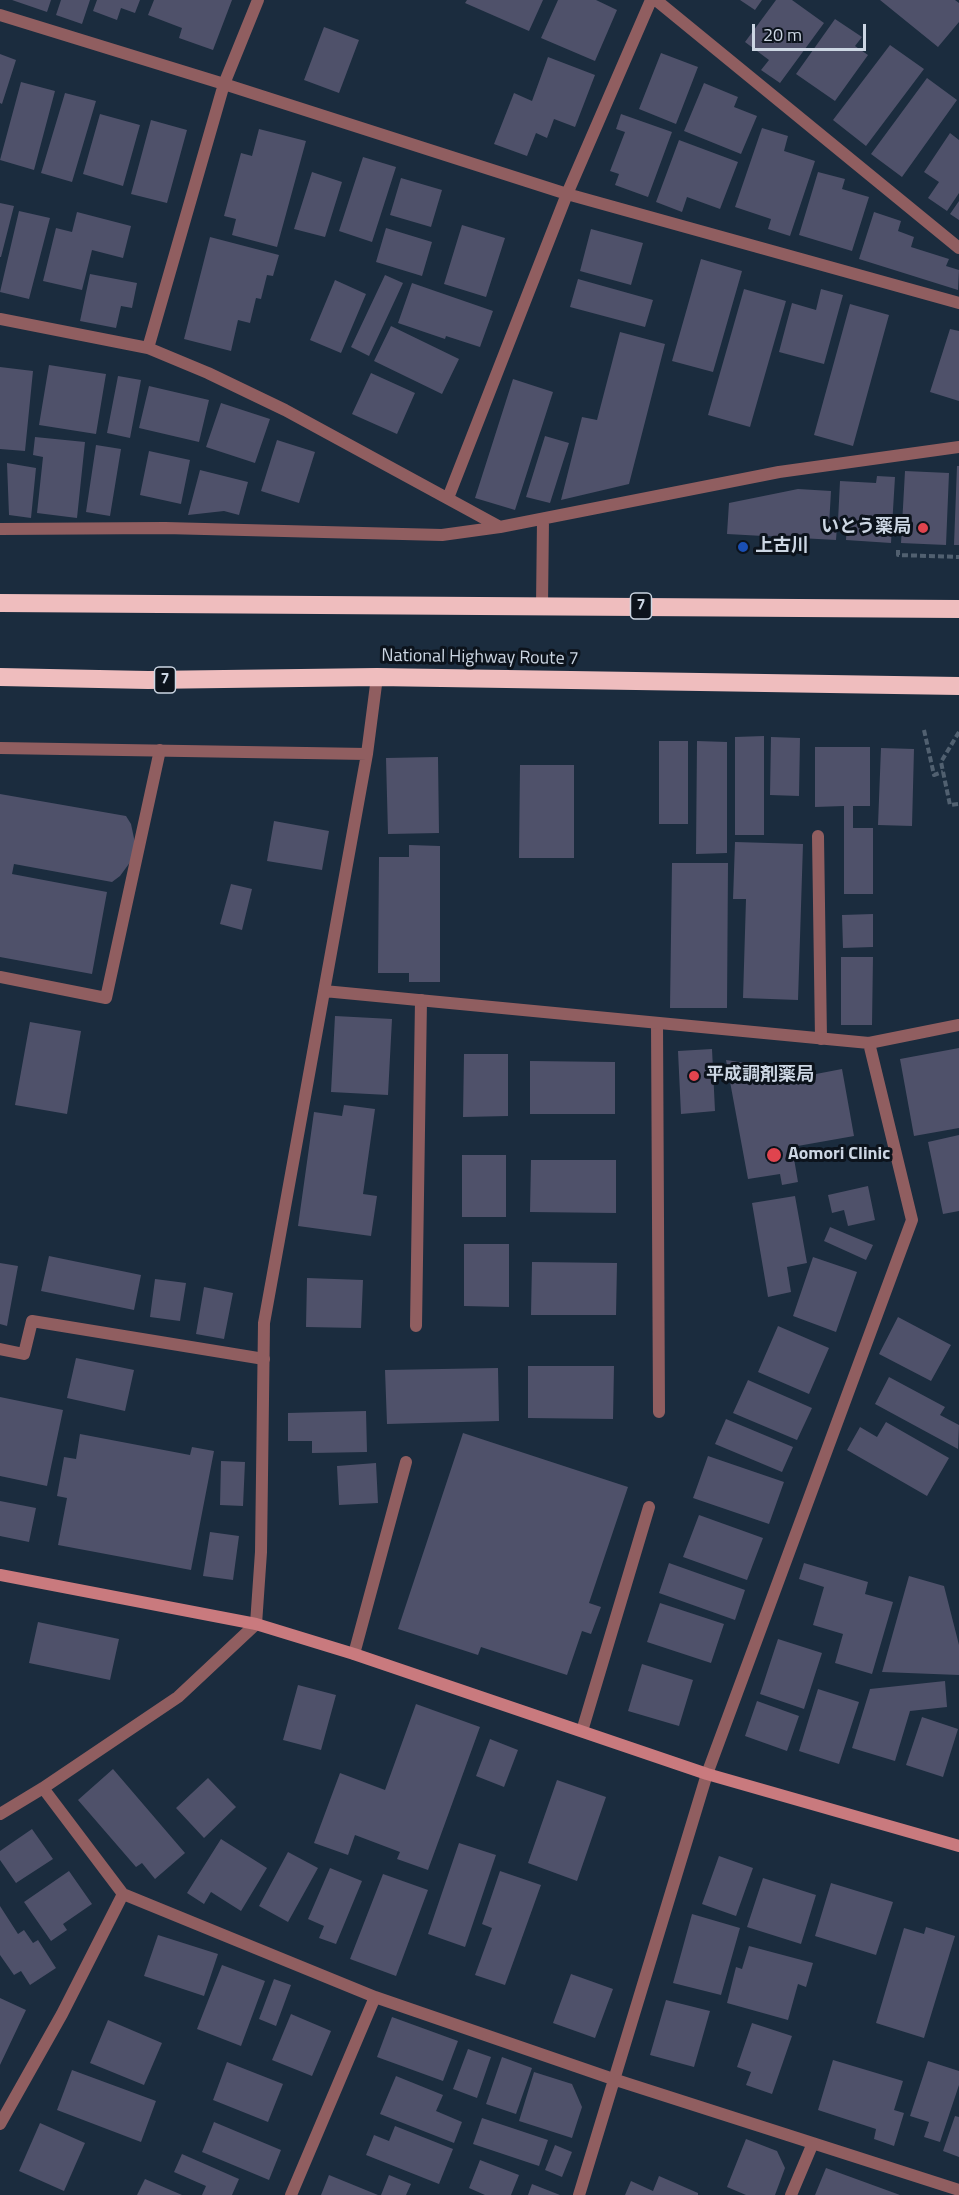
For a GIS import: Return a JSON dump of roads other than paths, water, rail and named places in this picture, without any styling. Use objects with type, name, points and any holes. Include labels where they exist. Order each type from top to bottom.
[{"type":"highway","name":"7","points":[[0,603],[959,609]]},
{"type":"highway","name":"National Highway Route 7","points":[[0,677],[148,680],[377,677],[959,686]]},
{"type":"street","points":[[148,348],[224,84],[258,0]]},
{"type":"street","points":[[448,498],[567,194],[651,0]]},
{"type":"street","points":[[656,0],[959,248]]},
{"type":"street","points":[[0,15],[567,194],[959,303]]},
{"type":"street","points":[[0,319],[148,348],[285,410],[500,527]]},
{"type":"street","points":[[0,529],[165,528],[442,535],[543,520],[779,472],[959,447]]},
{"type":"street","points":[[542,605],[543,520]]},
{"type":"street","points":[[0,1814],[43,1788],[178,1697],[256,1624],[261,1552],[264,1323],[368,754],[377,677]]},
{"type":"street","points":[[0,748],[368,754]]},
{"type":"street","points":[[0,977],[106,998],[160,750]]},
{"type":"street","points":[[818,836],[821,1039]]},
{"type":"street","points":[[324,991],[868,1043],[959,1025]]},
{"type":"street","points":[[416,1326],[421,1000]]},
{"type":"street","points":[[657,1023],[659,1412]]},
{"type":"street","points":[[579,2195],[707,1774],[912,1220],[868,1043]]},
{"type":"street","points":[[0,1349],[24,1354],[32,1321],[264,1359]]},
{"type":"street","points":[[354,1654],[406,1462]]},
{"type":"street","points":[[582,1731],[649,1507]]},
{"type":"street","points":[[0,1575],[256,1624],[354,1654],[707,1774],[959,1846]]},
{"type":"street","points":[[43,1788],[123,1894],[375,1997],[613,2079],[959,2190]]},
{"type":"street","points":[[0,2124],[62,2014],[123,1894]]},
{"type":"street","points":[[291,2195],[375,1997]]},
{"type":"street","points":[[791,2195],[813,2143]]},
{"type":"place","name":"いとう薬局","points":[[923,528]]},
{"type":"place","name":"上古川","points":[[743,547]]},
{"type":"place","name":"平成調剤薬局","points":[[694,1076]]},
{"type":"place","name":"Aomori Clinic","points":[[774,1155]]}]
